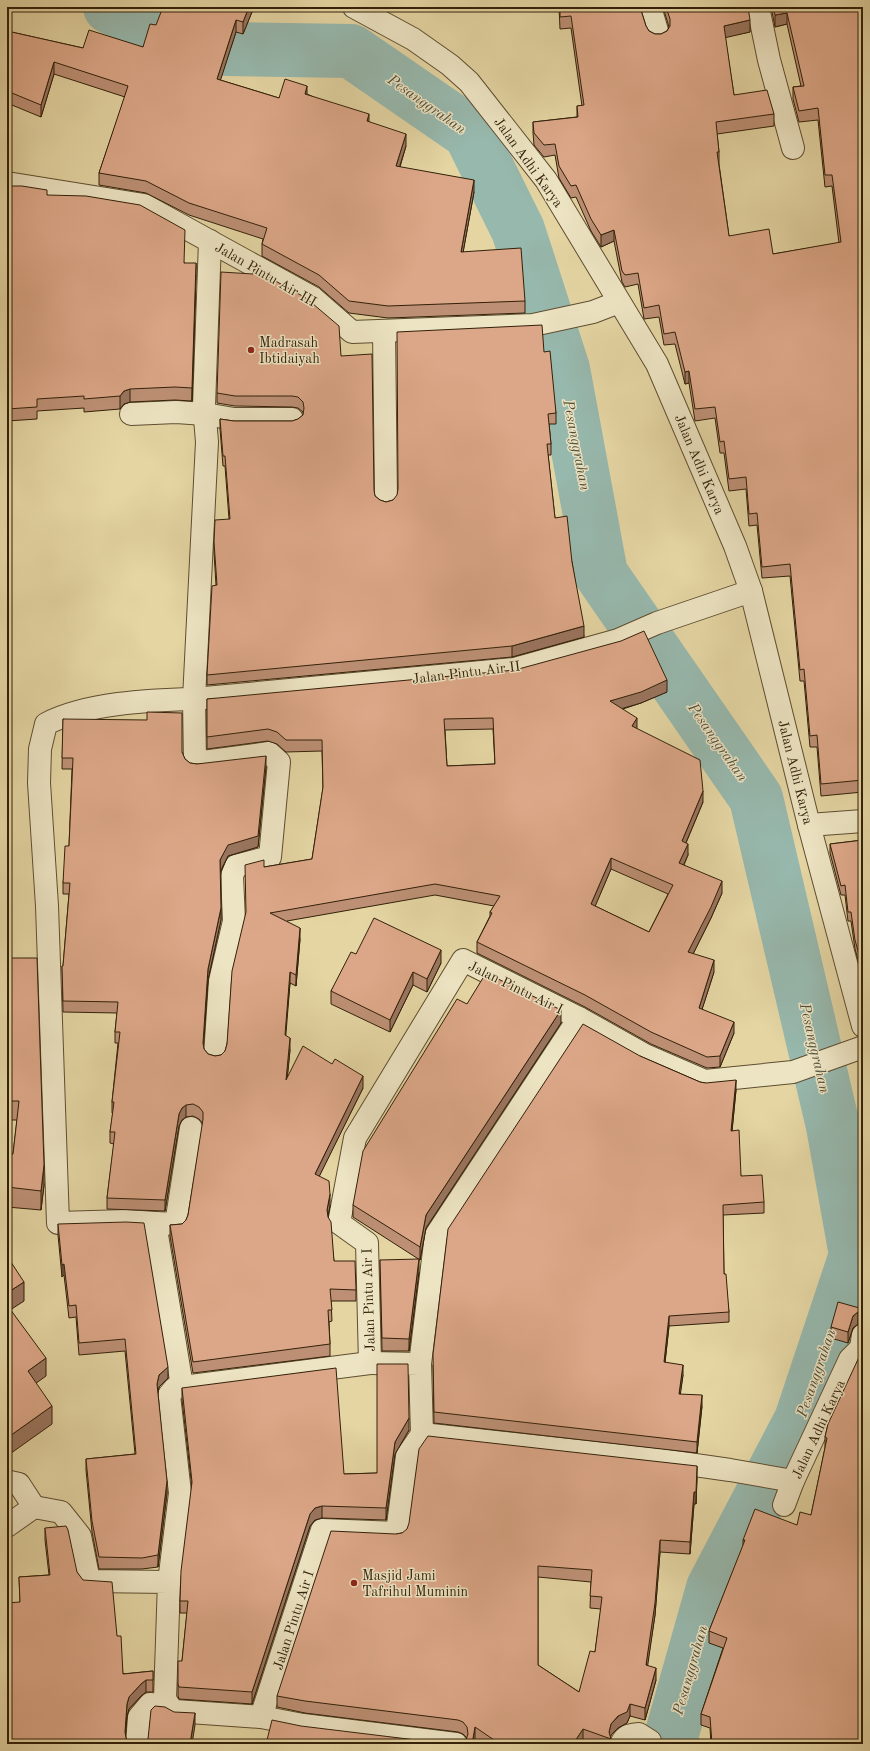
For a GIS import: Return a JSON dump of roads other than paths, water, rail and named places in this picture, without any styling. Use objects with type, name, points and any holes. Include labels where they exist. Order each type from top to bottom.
[{"type":"street","name":"Jalan Adhi Karya","points":[[354,7],[413,39],[450,65],[469,82],[546,180],[657,364],[735,546],[751,591],[809,825],[863,1026]]},
{"type":"street","points":[[650,7],[658,34]]},
{"type":"street","points":[[762,8],[769,60],[793,148]]},
{"type":"street","name":"Jalan Pintu Air III","points":[[7,183],[144,205],[313,298],[352,332],[533,325],[593,312],[619,302]]},
{"type":"street","points":[[210,241],[204,406],[207,442],[194,699],[195,763],[269,753],[279,762],[270,857],[236,866],[232,876],[234,921],[220,981],[215,1055]]},
{"type":"street","points":[[384,331],[386,500]]},
{"type":"street","points":[[131,414],[176,412],[205,414],[234,419],[292,419]]},
{"type":"street","name":"Jalan Pintu Air II","points":[[155,1223],[126,1221],[58,1224],[47,906],[39,783],[40,749],[46,724],[59,717],[88,709],[154,700],[194,699],[514,669],[618,640],[657,623],[751,591]]},
{"type":"street","points":[[809,825],[863,821]]},
{"type":"street","name":"Jalan Pintu Air I","points":[[420,1364],[370,1363],[368,1243],[339,1224],[355,1138],[463,960],[579,1018],[645,1055],[705,1081],[793,1072],[863,1047]]},
{"type":"street","points":[[579,1018],[436,1235],[420,1364],[422,1434],[660,1460],[730,1470],[791,1481]]},
{"type":"street","points":[[182,1386],[155,1223],[176,1224],[191,1128]]},
{"type":"street","name":"Jalan Adhi Karya","points":[[784,1504],[791,1481],[850,1359],[861,1348],[863,1334]]},
{"type":"street","points":[[370,1363],[182,1386],[175,1388],[169,1395],[180,1493],[169,1582],[165,1699],[170,1707],[175,1711],[261,1717],[303,1725],[456,1744]]},
{"type":"street","name":"Jalan Pintu Air I","points":[[261,1717],[322,1530],[397,1533],[407,1456],[422,1434]]},
{"type":"street","points":[[7,1484],[10,1482],[19,1484],[34,1507]]},
{"type":"street","points":[[7,1526],[34,1507],[61,1512],[80,1536],[89,1581],[169,1582]]},
{"type":"street","points":[[137,1744],[139,1717],[150,1704],[170,1707]]},
{"type":"street","points":[[621,1744],[624,1738],[629,1735],[639,1734],[650,1741]]},
{"type":"waterway","name":"Pesanggrahan","points":[[110,7],[137,20],[227,49],[351,51],[470,133],[518,230],[563,369],[601,574],[756,798],[833,1126],[856,1255],[801,1420],[713,1588],[669,1744]]},
{"type":"place","name":"Madrasah Ibtidaiyah","points":[[251,350]]},
{"type":"place","name":"Masjid Jami Tafrihul Muminin","points":[[354,1583]]}]
